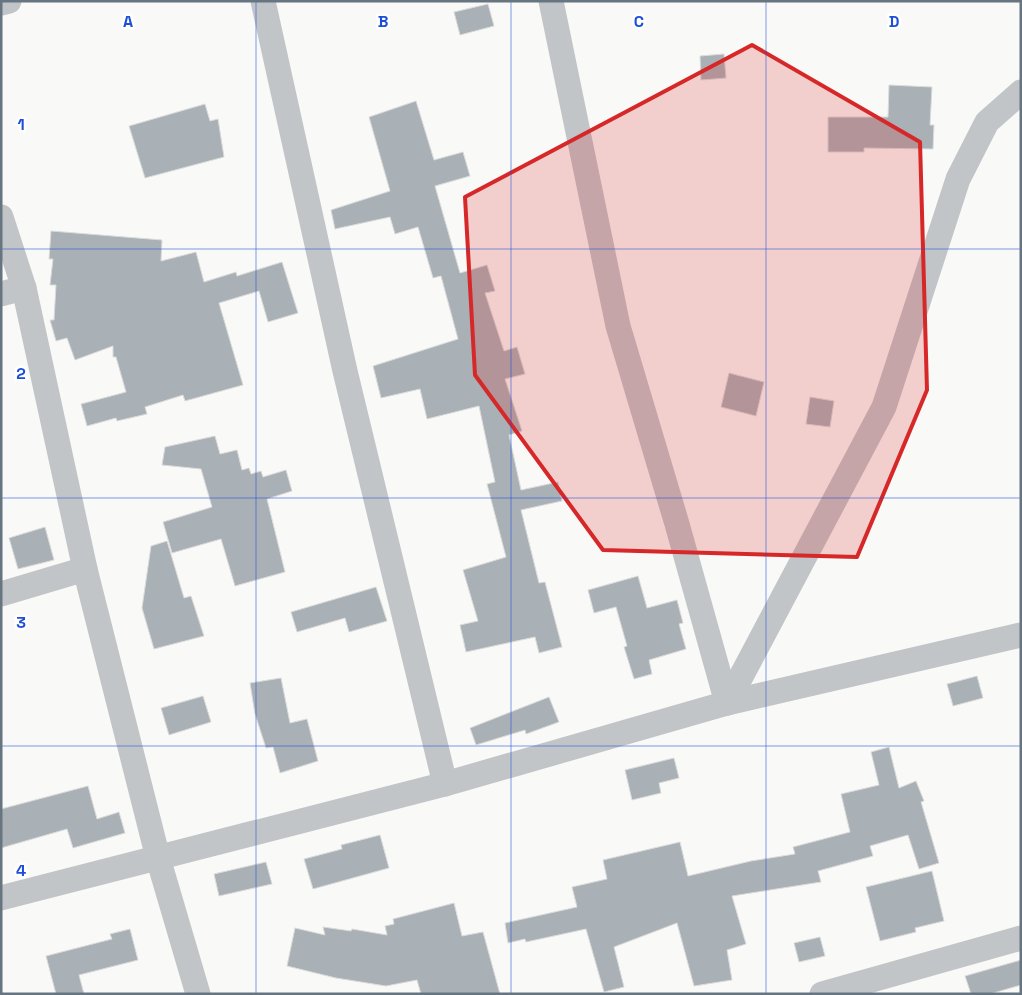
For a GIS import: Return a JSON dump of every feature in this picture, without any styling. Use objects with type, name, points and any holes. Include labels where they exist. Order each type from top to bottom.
[{"type":"street","points":[[1,3],[9,1]]},
{"type":"street","points":[[263,1],[345,371],[445,784]]},
{"type":"street","points":[[552,1],[618,326],[677,524],[727,703]]},
{"type":"street","points":[[727,703],[884,407],[958,179],[987,122],[1021,92]]},
{"type":"street","points":[[1,217],[12,291],[158,858],[198,994]]},
{"type":"street","points":[[1,594],[85,569]]},
{"type":"street","points":[[1,898],[445,784],[727,703],[1021,634]]},
{"type":"street","points":[[822,994],[1021,938]]},
{"type":"highlighted area","points":[[752,45],[920,142],[927,390],[857,557],[603,550],[475,375],[465,197]]},
{"type":"building","points":[[488,4],[494,26],[460,35],[454,12]]},
{"type":"building","points":[[724,54],[726,78],[701,80],[700,56]]},
{"type":"building","points":[[889,85],[932,87],[930,125],[934,125],[933,149],[864,148],[864,152],[828,152],[828,117],[888,117]]},
{"type":"building","points":[[416,101],[434,160],[463,152],[470,176],[435,186],[460,273],[487,265],[495,291],[485,293],[504,351],[517,347],[525,374],[505,379],[522,431],[509,435],[521,490],[558,482],[562,501],[521,510],[539,583],[545,582],[562,647],[539,653],[535,637],[466,652],[460,625],[478,621],[463,570],[506,557],[487,484],[495,482],[479,406],[427,419],[420,389],[381,398],[373,366],[458,339],[441,276],[433,278],[418,227],[395,234],[390,217],[335,229],[331,210],[390,191],[369,117]]},
{"type":"building","points":[[205,104],[210,121],[218,119],[224,157],[145,178],[129,126]]},
{"type":"building","points":[[51,231],[162,240],[161,261],[196,252],[204,282],[236,272],[237,276],[282,262],[298,313],[268,322],[259,291],[219,303],[243,385],[185,401],[183,395],[145,407],[147,414],[117,421],[116,418],[87,426],[81,404],[126,392],[116,357],[113,357],[113,346],[75,360],[67,338],[56,341],[50,320],[54,320],[56,285],[50,285],[53,259],[49,259]]},
{"type":"building","points":[[729,373],[764,382],[756,416],[721,407]]},
{"type":"building","points":[[810,397],[834,401],[830,427],[806,424]]},
{"type":"building","points":[[215,436],[220,454],[237,450],[242,470],[249,468],[251,474],[261,471],[263,477],[286,470],[292,491],[267,499],[285,572],[235,586],[221,539],[172,553],[163,522],[212,507],[201,469],[162,465],[165,447]]},
{"type":"building","points":[[45,527],[54,560],[18,569],[9,538]]},
{"type":"building","points":[[167,541],[184,598],[191,596],[204,636],[154,649],[142,608],[151,546]]},
{"type":"building","points":[[638,576],[647,608],[677,600],[683,623],[679,624],[686,649],[649,660],[652,674],[634,679],[624,647],[627,646],[616,607],[594,613],[588,590]]},
{"type":"building","points":[[376,587],[387,621],[349,632],[345,618],[297,632],[291,612]]},
{"type":"building","points":[[977,676],[983,698],[953,706],[947,684]]},
{"type":"building","points":[[281,678],[290,723],[307,719],[318,761],[280,773],[273,747],[266,748],[255,714],[250,683]]},
{"type":"building","points":[[203,696],[211,722],[169,735],[161,708]]},
{"type":"building","points":[[549,697],[559,722],[526,734],[525,730],[476,745],[470,728]]},
{"type":"building","points":[[889,747],[899,788],[916,781],[924,801],[921,802],[939,863],[919,869],[908,835],[870,846],[873,856],[818,871],[821,882],[732,896],[746,944],[727,950],[732,980],[694,986],[677,923],[614,947],[624,987],[604,992],[586,929],[526,942],[525,939],[508,943],[505,923],[577,907],[572,887],[607,879],[603,860],[680,842],[688,876],[751,861],[795,854],[793,847],[850,832],[841,794],[879,785],[871,752]]},
{"type":"building","points":[[674,758],[679,778],[659,783],[661,793],[632,800],[625,770]]},
{"type":"building","points":[[88,786],[97,819],[119,812],[125,833],[73,848],[67,829],[1,848],[1,809]]},
{"type":"building","points":[[380,835],[389,868],[313,889],[304,859],[342,849],[341,845]]},
{"type":"building","points":[[266,862],[272,884],[219,896],[214,874]]},
{"type":"building","points":[[932,871],[944,921],[915,928],[916,932],[880,941],[866,887]]},
{"type":"building","points":[[454,903],[462,936],[483,932],[500,994],[421,994],[417,980],[386,986],[336,978],[287,966],[295,928],[325,935],[323,927],[351,931],[352,929],[387,935],[385,926],[394,924],[393,919]]},
{"type":"building","points":[[130,929],[138,960],[79,975],[84,994],[56,994],[46,956],[112,939],[110,934]]},
{"type":"building","points":[[820,937],[825,956],[799,962],[794,943]]},
{"type":"building","points":[[1021,960],[1021,985],[990,994],[971,994],[965,976]]}]
